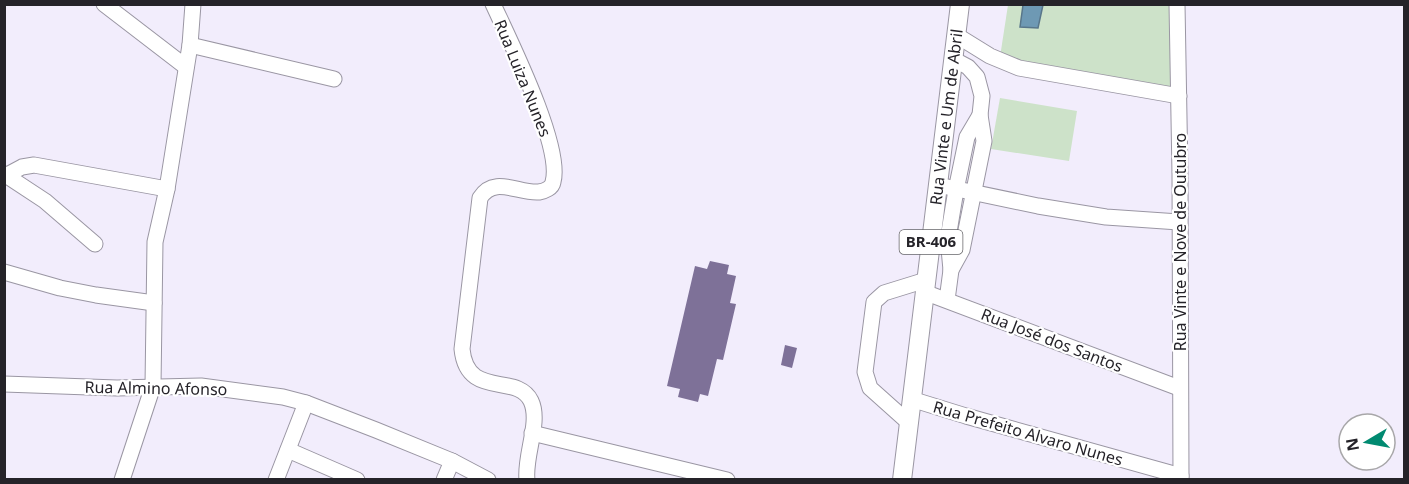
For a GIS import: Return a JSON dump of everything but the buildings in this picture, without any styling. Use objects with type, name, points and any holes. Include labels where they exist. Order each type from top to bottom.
[{"type":"main road","name":"Rua Vinte e Um de Abril","points":[[902,480],[960,4]]},
{"type":"street","points":[[104,4],[186,67]]},
{"type":"street","points":[[122,480],[153,386],[155,242],[167,189],[190,45],[193,4]]},
{"type":"street","name":"Rua Luiza Nunes","points":[[493,4],[538,106],[551,150],[554,172],[553,183],[550,187],[538,192],[496,186],[480,198],[462,349],[468,371],[474,376],[516,389],[529,397],[534,417],[532,433]]},
{"type":"street","name":"Rua Vinte e Nove de Outubro","points":[[1177,4],[1181,478]]},
{"type":"street","points":[[956,35],[990,56],[1019,68],[1179,96]]},
{"type":"street","points":[[190,45],[334,79]]},
{"type":"street","points":[[951,270],[962,250],[984,141],[980,115],[982,96],[976,77],[968,67],[953,59]]},
{"type":"street","points":[[946,300],[951,270],[948,238],[956,190],[967,137],[980,115]]},
{"type":"street","points":[[95,244],[45,201],[6,175],[22,167],[34,165],[167,189]]},
{"type":"street","points":[[938,185],[974,194],[1106,217],[1179,222]]},
{"type":"street","points":[[4,272],[60,288],[154,303]]},
{"type":"street","points":[[908,422],[870,388],[865,372],[874,302],[878,296],[925,286]]},
{"type":"street","name":"Rua José dos Santos","points":[[925,286],[946,300],[1179,388]]},
{"type":"street","name":"Rua Almino Afonso","points":[[4,384],[117,388],[201,386],[283,397],[306,402],[452,461],[488,480]]},
{"type":"street","name":"Rua Prefeito Alvaro Nunes","points":[[911,399],[1181,478]]},
{"type":"street","points":[[276,480],[306,402]]},
{"type":"street","points":[[525,478],[532,433],[727,480]]},
{"type":"street","points":[[288,450],[357,480]]},
{"type":"street","points":[[444,480],[452,461]]},
{"type":"green space","points":[[1008,5],[1171,5],[1170,87],[1000,57]]},
{"type":"green space","points":[[1000,98],[1077,111],[1069,161],[991,149]]},
{"type":"water","points":[[1023,5],[1043,5],[1038,28],[1020,27]]}]
